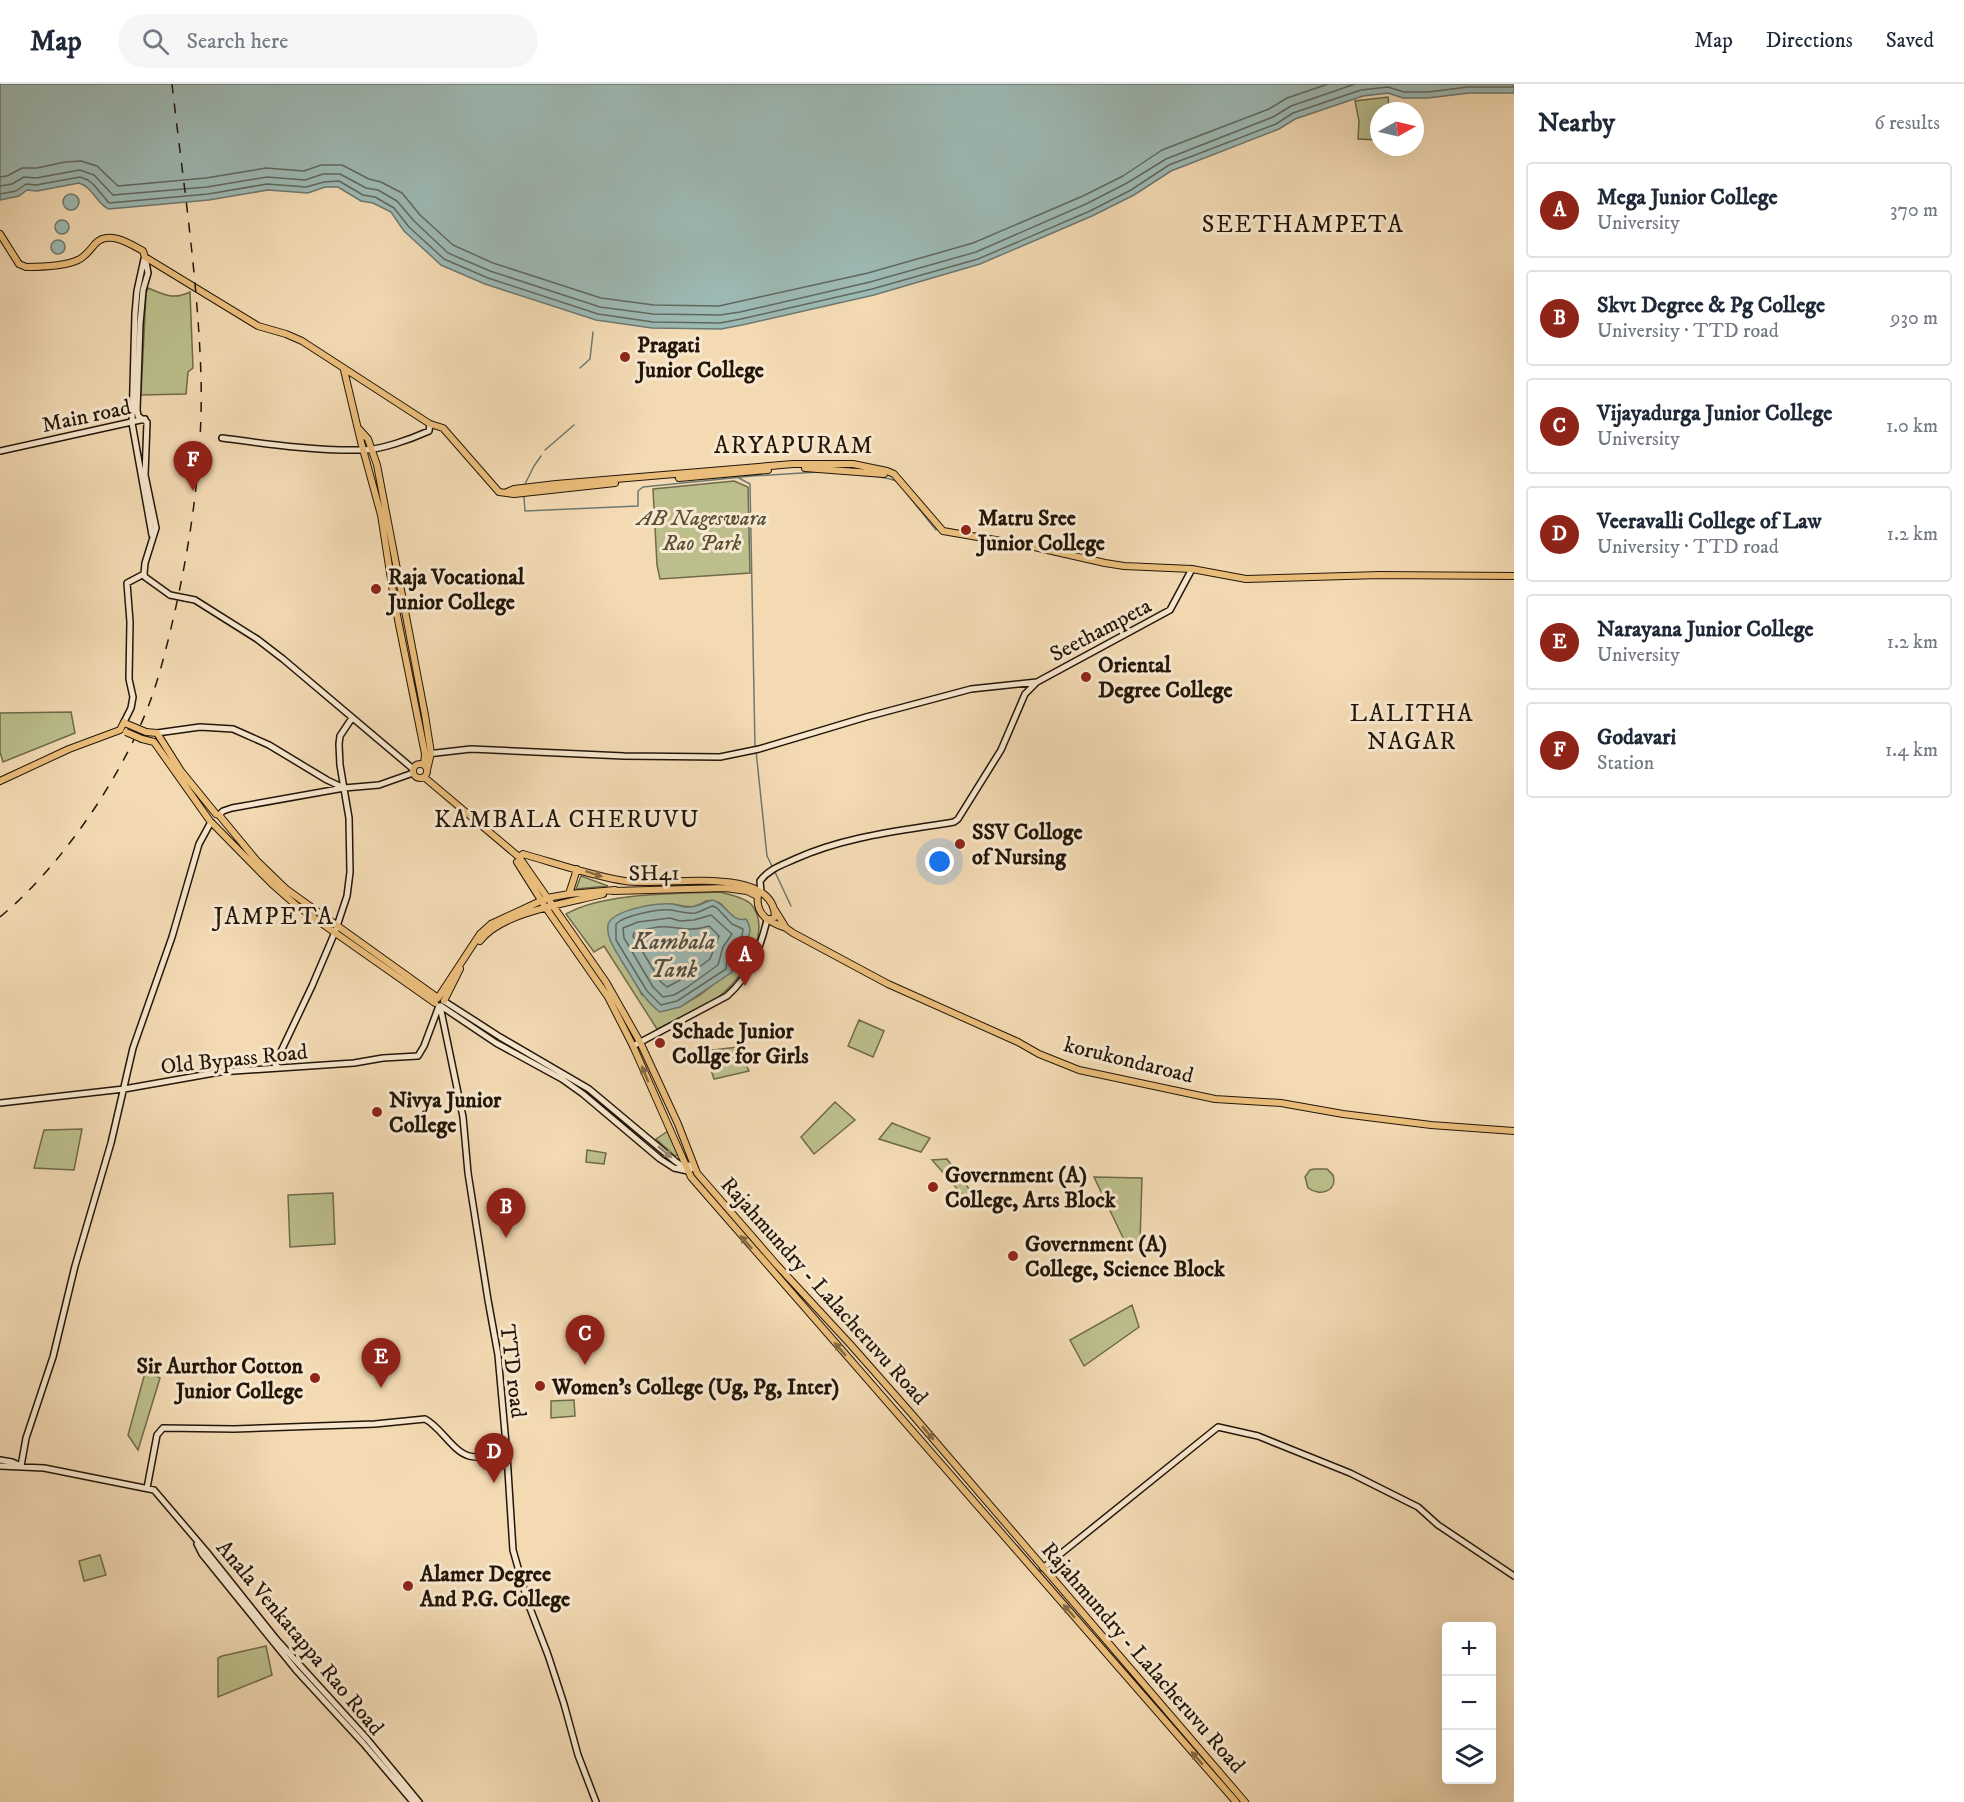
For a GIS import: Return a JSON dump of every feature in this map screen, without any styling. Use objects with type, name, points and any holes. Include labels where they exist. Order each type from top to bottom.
[{"type":"main road","points":[[0,234],[19,264],[26,267],[77,261],[85,256],[100,239],[106,237],[116,238],[142,251],[145,257],[258,326],[302,341],[430,424],[443,428],[499,492],[525,493],[795,467],[894,474],[943,531],[1030,546],[1105,563],[1192,569],[1246,579],[1380,575],[1514,576]]},
{"type":"main road","points":[[344,369],[357,426],[368,449],[396,605],[428,754],[423,778],[516,860],[544,899]]},
{"type":"main road","points":[[123,731],[125,723],[151,732],[257,861],[306,908]]},
{"type":"main road","points":[[0,781],[69,749],[123,731],[154,742],[211,822],[272,884],[439,1003],[445,984],[488,926],[544,899],[569,894],[615,890]]},
{"type":"main road","points":[[413,771],[418,764],[426,767]]},
{"type":"main road","name":"Rajahmundry - Lalacheruvu Road","points":[[413,771],[416,777],[423,778],[519,857],[549,907],[604,984],[640,1042],[678,1124],[691,1167],[910,1412],[1245,1802]]},
{"type":"main road","points":[[211,822],[217,824],[219,822],[217,815]]},
{"type":"main road","points":[[519,857],[523,854],[577,868],[604,878],[626,882],[648,884],[727,881],[749,886],[759,894],[760,912],[767,920],[786,928]]},
{"type":"main road","points":[[569,894],[577,868]]},
{"type":"main road","name":"SH41","points":[[439,1003],[484,936],[505,922],[549,907],[615,890],[725,888],[759,894]]},
{"type":"main road","name":"korukondaroad","points":[[759,894],[769,897],[786,928],[888,984],[1018,1042],[1039,1054],[1079,1070],[1215,1098],[1281,1104],[1431,1125],[1514,1131]]},
{"type":"main road","points":[[767,920],[775,917],[775,910]]},
{"type":"main road","points":[[604,984],[655,1097],[691,1167],[691,1177],[1236,1802]]},
{"type":"main road","points":[[655,1097],[663,1093]]},
{"type":"main road","points":[[670,1128],[678,1124]]},
{"type":"street","points":[[145,257],[148,273],[143,290],[140,324],[137,411],[138,416],[145,419],[147,425],[145,475],[156,528],[144,563],[145,578],[170,595],[195,600],[257,639],[297,670],[413,771],[379,785],[344,788],[232,808],[217,815]]},
{"type":"street","points":[[145,257],[137,291],[135,314],[132,423],[152,537]]},
{"type":"street","name":"Main road","points":[[0,451],[145,419]]},
{"type":"street","points":[[222,438],[301,447],[368,449],[409,440],[429,431],[430,424]]},
{"type":"street","name":"Seethampeta","points":[[1037,682],[1170,610],[1192,569]]},
{"type":"street","points":[[125,723],[133,697],[129,679],[130,622],[127,583],[144,574]]},
{"type":"street","points":[[428,754],[471,749],[497,749],[624,756],[720,757],[759,749],[971,689],[1037,682]]},
{"type":"street","points":[[759,894],[760,881],[773,869],[806,854],[843,841],[954,822],[958,819],[1001,750],[1025,694],[1037,682]]},
{"type":"street","points":[[279,1068],[275,1064],[312,986],[347,896],[350,872],[350,818],[339,744],[340,736],[352,718]]},
{"type":"street","points":[[151,732],[200,727],[233,729],[269,745],[344,788]]},
{"type":"street","points":[[21,1466],[26,1438],[53,1356],[72,1276],[111,1143],[133,1048],[172,937],[199,844],[211,822]]},
{"type":"street","points":[[633,1046],[727,996],[740,985],[756,955],[767,920]]},
{"type":"street","points":[[439,1003],[582,1084],[675,1161],[682,1166],[691,1167]]},
{"type":"street","points":[[439,1003],[496,1043],[562,1079],[660,1159],[674,1168],[691,1167]]},
{"type":"street","name":"Old Bypass Road","points":[[0,1103],[124,1089],[220,1072],[418,1056],[424,1046],[439,1003]]},
{"type":"street","name":"TTD road","points":[[439,1003],[463,1117],[468,1173],[498,1355],[513,1550],[528,1603],[561,1694],[578,1755],[596,1802]]},
{"type":"street","points":[[496,1043],[500,1037]]},
{"type":"street","points":[[608,1117],[614,1109]]},
{"type":"street","points":[[147,1488],[157,1435],[163,1428],[234,1429],[375,1424],[426,1419],[469,1456],[507,1455]]},
{"type":"street","points":[[1043,1568],[1218,1426],[1258,1436],[1350,1473],[1418,1507],[1438,1525],[1514,1575]]},
{"type":"street","points":[[0,1460],[21,1466],[44,1468],[154,1490],[194,1537]]},
{"type":"street","points":[[0,1466],[13,1468],[21,1466]]},
{"type":"street","name":"Anala Venkatappa Rao Road","points":[[194,1537],[202,1554],[272,1641],[412,1802]]},
{"type":"street","name":"Anala Venkatappa Rao Road","points":[[194,1537],[300,1666],[367,1739],[419,1802]]},
{"type":"green space","points":[[1388,97],[1388,102],[1370,102],[1370,140],[1358,139],[1359,121],[1355,101]]},
{"type":"green space","points":[[148,288],[174,296],[190,292],[193,368],[188,372],[186,394],[141,395]]},
{"type":"green space","name":"AB Nageswara Rao Park","points":[[734,481],[748,487],[750,573],[660,579],[657,565],[653,489]]},
{"type":"green space","points":[[71,712],[75,733],[3,762],[0,752],[0,713]]},
{"type":"green space","points":[[581,876],[608,886],[576,889]]},
{"type":"green space","points":[[721,892],[748,902],[757,915],[759,926],[753,952],[739,976],[722,994],[699,1009],[657,1029],[604,946],[594,952],[566,914],[582,907],[620,898]],"holes":[[[712,901],[720,903],[749,929],[748,939],[739,947],[733,961],[719,980],[680,1007],[642,995],[635,982],[635,909],[669,904],[691,907]]]},
{"type":"green space","points":[[859,1020],[884,1031],[873,1057],[848,1046]]},
{"type":"green space","points":[[738,1047],[749,1071],[714,1079],[705,1051]]},
{"type":"green space","points":[[835,1102],[855,1120],[814,1154],[801,1137]]},
{"type":"green space","points":[[892,1123],[930,1138],[921,1152],[879,1139]]},
{"type":"green space","points":[[82,1129],[74,1170],[34,1168],[44,1130]]},
{"type":"green space","points":[[668,1131],[678,1154],[675,1156],[656,1139]]},
{"type":"green space","points":[[587,1150],[606,1153],[604,1164],[586,1162]]},
{"type":"green space","points":[[947,1159],[978,1201],[974,1208],[932,1160]]},
{"type":"green space","points":[[1327,1169],[1333,1175],[1334,1181],[1330,1189],[1318,1192],[1308,1188],[1305,1177],[1310,1170]]},
{"type":"green space","points":[[1094,1177],[1142,1178],[1140,1242],[1126,1244]]},
{"type":"green space","points":[[333,1193],[335,1244],[290,1247],[288,1195]]},
{"type":"green space","points":[[1132,1305],[1139,1327],[1084,1366],[1070,1340]]},
{"type":"green space","points":[[146,1369],[160,1378],[138,1450],[128,1435]]},
{"type":"green space","points":[[574,1400],[575,1416],[551,1418],[551,1401]]},
{"type":"green space","points":[[100,1555],[106,1575],[84,1581],[79,1561]]},
{"type":"green space","points":[[266,1646],[272,1675],[218,1697],[218,1658]]},
{"type":"water","points":[[0,84],[1514,84],[1514,93],[1469,93],[1428,98],[1403,98],[1388,93],[1363,96],[1295,119],[1279,129],[1171,171],[1134,195],[1092,216],[980,264],[874,295],[721,329],[652,328],[596,320],[485,284],[441,265],[404,231],[391,212],[373,203],[361,201],[338,187],[325,187],[308,193],[268,190],[209,200],[109,209],[79,183],[37,191],[27,190],[19,196],[0,200]]},
{"type":"water","points":[[71,194],[79,202],[71,210],[63,202]]},
{"type":"water","points":[[62,220],[67,222],[69,227],[67,232],[62,234],[57,232],[55,227],[57,222]]},
{"type":"water","points":[[55,240],[61,240],[65,247],[61,254],[55,254],[51,250],[51,244]]},
{"type":"water","name":"Kambala Tank","points":[[712,900],[732,916],[746,919],[749,925],[749,934],[735,955],[732,972],[680,1007],[660,1012],[643,995],[621,960],[610,939],[608,925],[617,915],[636,908],[666,904],[693,907]]},
{"type":"waterway","points":[[580,368],[590,359],[593,332]]},
{"type":"waterway","points":[[545,450],[574,425]]},
{"type":"waterway","points":[[525,484],[541,456]]},
{"type":"waterway","points":[[524,497],[525,511],[638,506],[638,491],[643,487],[818,472]]},
{"type":"waterway","points":[[859,475],[884,477],[898,482]]},
{"type":"waterway","points":[[737,477],[750,484],[755,747]]},
{"type":"waterway","points":[[908,495],[936,530]]},
{"type":"waterway","points":[[756,751],[767,856],[773,868]]},
{"type":"waterway","points":[[775,872],[791,906]]},
{"type":"railway","points":[[0,917],[42,877],[62,853],[115,776],[147,710],[168,640],[181,582],[198,465],[201,377],[193,267],[172,84]]},
{"type":"place","name":"Pragati Junior College","points":[[625,357]]},
{"type":"place","name":"Godavari","points":[[193,491]]},
{"type":"place","name":"Matru Sree Junior College","points":[[966,530]]},
{"type":"place","name":"Raja Vocational Junior College","points":[[376,589]]},
{"type":"place","name":"Oriental Degree College","points":[[1086,677]]},
{"type":"place","name":"SSV Colloge of Nursing","points":[[960,844]]},
{"type":"place","name":"Mega Junior College","points":[[745,986]]},
{"type":"place","name":"Schade Junior Collge for Girls","points":[[660,1043]]},
{"type":"place","name":"Nivya Junior College","points":[[377,1112]]},
{"type":"place","name":"Government (A) College, Arts Block","points":[[933,1187]]},
{"type":"place","name":"Skvt Degree & Pg College","points":[[506,1238]]},
{"type":"place","name":"Government (A) College, Science Block","points":[[1013,1256]]},
{"type":"place","name":"Vijayadurga Junior College","points":[[585,1365]]},
{"type":"place","name":"Sir Aurthor Cotton Junior College","points":[[315,1378]]},
{"type":"place","name":"Women's College (Ug, Pg, Inter)","points":[[540,1386]]},
{"type":"place","name":"Narayana Junior College","points":[[381,1388]]},
{"type":"place","name":"Veeravalli College of Law","points":[[494,1483]]},
{"type":"place","name":"Alamer Degree And P.G. College","points":[[408,1586]]},
{"type":"district","name":"SEETHAMPETA","points":[[1303,224]]},
{"type":"district","name":"ARYAPURAM","points":[[794,445]]},
{"type":"district","name":"LALITHA NAGAR","points":[[1412,727]]},
{"type":"district","name":"KAMBALA CHERUVU","points":[[567,819]]},
{"type":"district","name":"JAMPETA","points":[[274,916]]}]
